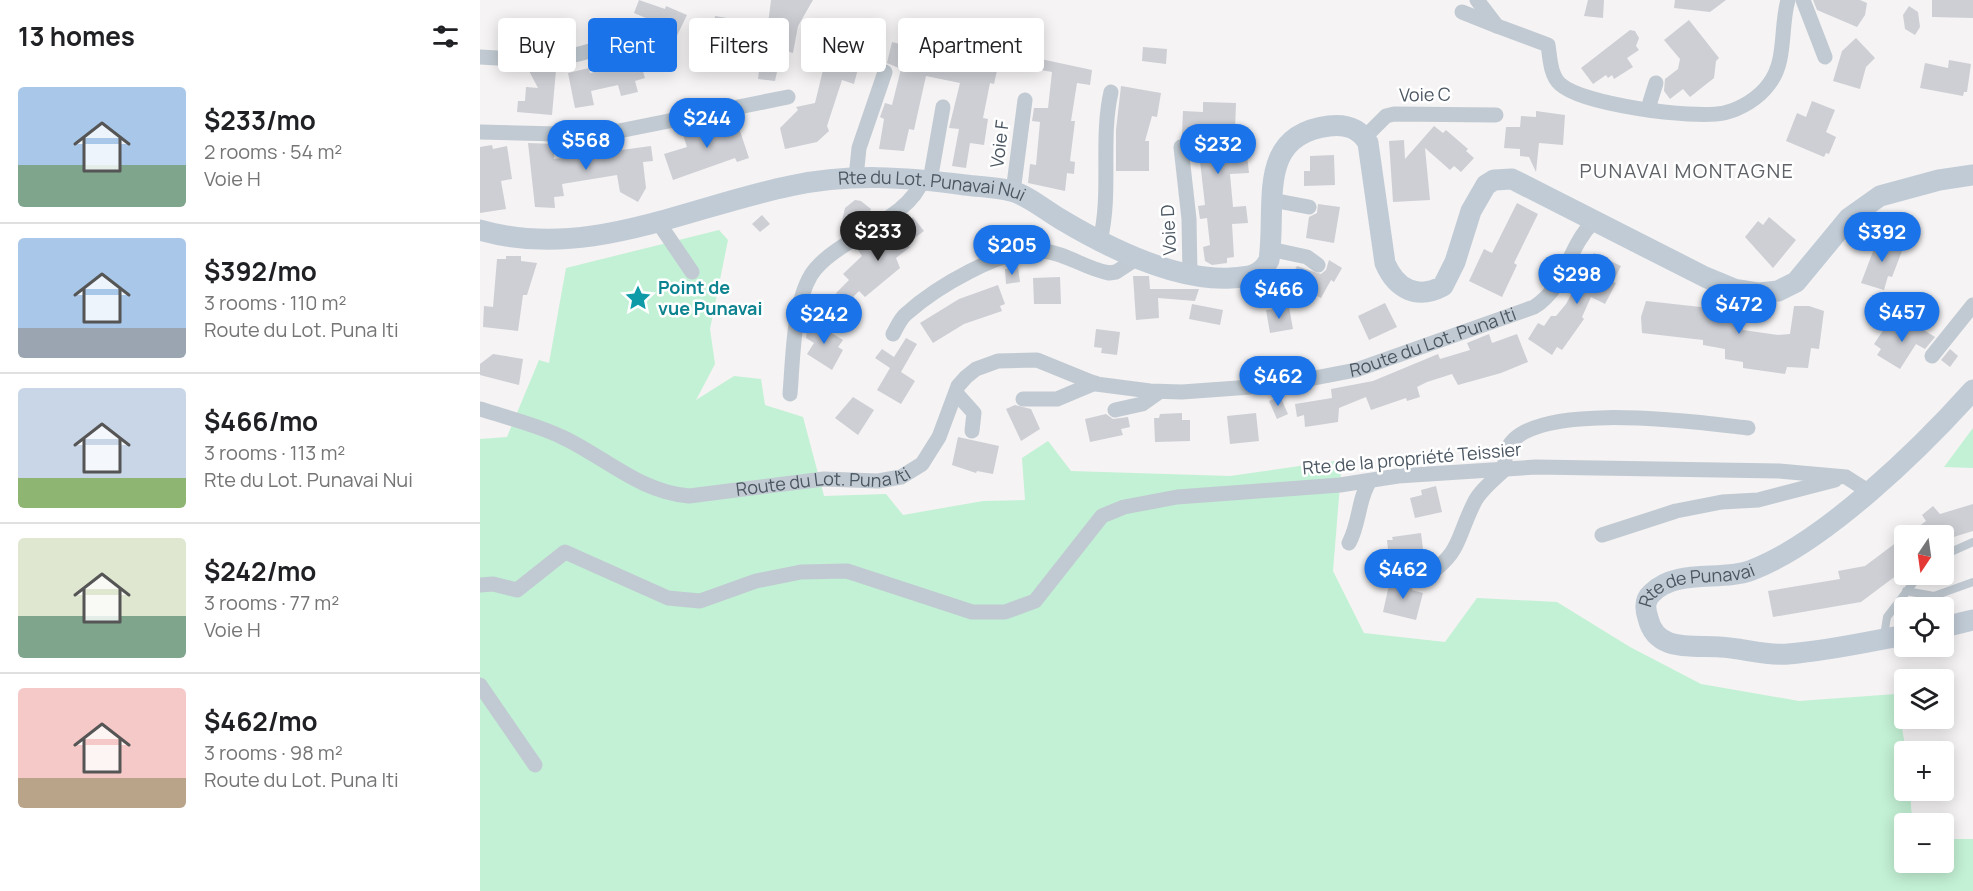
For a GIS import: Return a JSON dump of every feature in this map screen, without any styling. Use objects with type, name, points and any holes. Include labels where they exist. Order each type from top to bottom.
[{"type":"main road","name":"Rte du Lot. Punavai Nui","points":[[481,235],[553,241],[589,237],[658,222],[790,185],[856,177],[897,176],[1013,192],[1100,241],[1190,275],[1224,278],[1253,276],[1263,271],[1270,249],[1272,200],[1279,156],[1292,137],[1317,128],[1340,125],[1356,130],[1364,138]]},
{"type":"main road","points":[[1364,138],[1372,160],[1385,263],[1391,276],[1410,292],[1428,292],[1443,286],[1455,262],[1471,211],[1486,184],[1494,180],[1512,179],[1593,222],[1734,289],[1759,293],[1778,291],[1796,282],[1849,218],[1880,196],[1939,180],[1973,175]]},
{"type":"main road","name":"Rte de Punavai","points":[[1894,637],[1786,654],[1721,647],[1680,647],[1663,642],[1648,622],[1645,606],[1650,594],[1662,585],[1679,580],[1750,571],[1775,559],[1825,527],[1945,422],[1973,390]]},
{"type":"main road","points":[[1954,625],[1973,620]]},
{"type":"street","points":[[1477,0],[1497,26]]},
{"type":"street","points":[[1462,12],[1548,45],[1553,72],[1558,82],[1569,91],[1651,110],[1703,115],[1724,113],[1740,107],[1755,98],[1769,85],[1776,72],[1788,0]]},
{"type":"street","points":[[1803,0],[1825,57]]},
{"type":"street","points":[[480,57],[528,61],[549,60],[588,50]]},
{"type":"street","points":[[856,177],[859,148],[885,72]]},
{"type":"street","points":[[1651,110],[1650,102],[1656,82]]},
{"type":"street","points":[[1100,241],[1105,222],[1107,112],[1111,92]]},
{"type":"street","points":[[480,132],[599,135],[788,97]]},
{"type":"street","name":"Voie F","points":[[1013,192],[1024,100]]},
{"type":"street","points":[[790,393],[797,325],[803,298],[813,273],[842,248],[909,201],[926,181],[943,106]]},
{"type":"street","name":"Voie C","points":[[1364,138],[1386,116],[1394,114],[1496,115]]},
{"type":"street","name":"Voie D","points":[[1181,147],[1189,219],[1190,275]]},
{"type":"street","points":[[1272,200],[1309,207]]},
{"type":"street","points":[[658,222],[692,272]]},
{"type":"street","name":"Route du Lot. Puna Iti","points":[[480,409],[563,437],[659,492],[688,496],[824,479],[878,481],[901,477],[922,464],[939,437],[956,393],[966,377],[976,369],[998,361],[1037,360],[1095,383],[1159,392],[1278,385],[1341,374],[1534,307],[1547,298],[1556,287],[1579,236],[1593,222]]},
{"type":"street","points":[[1270,249],[1306,257],[1318,265]]},
{"type":"street","points":[[893,334],[903,316],[950,283],[1023,251],[1043,251],[1108,273],[1116,272],[1139,257]]},
{"type":"street","points":[[1932,356],[1973,305]]},
{"type":"street","points":[[1023,399],[1057,399],[1095,383]]},
{"type":"street","points":[[1115,410],[1142,404],[1159,392]]},
{"type":"street","points":[[956,393],[974,413],[972,431]]},
{"type":"street","points":[[1424,579],[1446,562],[1455,551],[1474,502],[1505,469],[1506,451],[1519,437],[1549,424],[1568,420],[1633,418],[1748,428]]},
{"type":"street","name":"Rte de la propriété Teissier","points":[[480,585],[493,584],[517,590],[565,552],[668,598],[700,601],[756,581],[801,572],[847,570],[972,612],[1005,612],[1035,601],[1102,516],[1124,507],[1177,497],[1304,489],[1398,476],[1505,469],[1734,469],[1846,477],[1868,491]]},
{"type":"street","points":[[1602,534],[1676,511],[1722,502],[1758,500],[1846,477]]},
{"type":"street","points":[[1349,543],[1357,527],[1362,497],[1370,481]]},
{"type":"street","points":[[480,685],[535,765]]},
{"type":"lane","points":[[1954,551],[1973,542]]},
{"type":"lane","points":[[1906,591],[1935,596],[1973,582]]},
{"type":"lane","points":[[1884,639],[1887,617],[1911,585]]},
{"type":"green space","points":[[719,230],[728,240],[710,329],[715,364],[696,400],[734,376],[761,379],[765,405],[803,417],[824,496],[886,494],[903,515],[983,501],[1025,500],[1022,458],[1048,441],[1071,471],[1230,476],[1342,460],[1333,571],[1364,633],[1445,642],[1477,598],[1557,602],[1630,647],[1701,684],[1799,701],[1894,694],[1894,729],[1902,729],[1904,741],[1894,741],[1894,801],[1911,801],[1912,813],[1894,813],[1894,873],[1954,873],[1954,839],[1973,839],[1973,891],[480,891],[480,439],[507,437],[539,360],[549,363],[566,268]]},
{"type":"green space","points":[[1973,428],[1973,468],[1944,467]]},
{"type":"building","points":[[639,0],[665,9],[666,6],[687,15],[677,36],[677,18],[646,18],[634,13]]},
{"type":"building","points":[[771,0],[813,0],[801,18],[793,53],[789,52],[789,18],[769,18]]},
{"type":"building","points":[[1588,0],[1604,0],[1603,18],[1584,16]]},
{"type":"building","points":[[1675,0],[1726,0],[1710,12],[1674,8]]},
{"type":"building","points":[[1813,0],[1860,0],[1867,3],[1865,15],[1857,27],[1817,10]]},
{"type":"building","points":[[1932,0],[1973,0],[1973,18],[1932,17]]},
{"type":"building","points":[[1909,6],[1918,12],[1920,27],[1915,35],[1905,29],[1903,15]]},
{"type":"building","points":[[1689,20],[1719,58],[1716,61],[1714,78],[1690,97],[1683,89],[1670,99],[1664,91],[1665,79],[1678,69],[1680,59],[1664,40]]},
{"type":"building","points":[[1630,30],[1635,31],[1639,38],[1636,46],[1639,50],[1627,58],[1633,67],[1614,79],[1612,75],[1608,78],[1606,75],[1593,84],[1581,68]]},
{"type":"building","points":[[1856,38],[1875,58],[1866,67],[1860,89],[1833,81],[1842,51]]},
{"type":"building","points":[[892,42],[898,44],[898,68],[887,63]]},
{"type":"building","points":[[1143,47],[1167,49],[1166,64],[1142,61]]},
{"type":"building","points":[[1044,60],[1092,70],[1090,85],[1077,83],[1071,121],[1075,121],[1070,161],[1075,162],[1074,174],[1067,173],[1065,191],[1028,183],[1030,164],[1036,165],[1040,122],[1032,121],[1034,108],[1048,108],[1052,72],[1044,71]]},
{"type":"building","points":[[1949,60],[1971,64],[1967,92],[1964,92],[1963,96],[1920,88],[1925,63],[1948,68]]},
{"type":"building","points":[[588,68],[590,73],[643,72],[645,78],[635,81],[638,92],[621,96],[618,85],[591,91],[594,105],[575,108],[568,73]]},
{"type":"building","points":[[530,72],[556,72],[552,115],[517,112],[518,101],[525,101],[526,87],[538,88]]},
{"type":"building","points":[[759,72],[777,72],[775,81],[758,79]]},
{"type":"building","points":[[822,72],[857,72],[854,84],[842,80],[827,126],[829,131],[817,142],[785,149],[780,128],[798,110],[796,107],[815,103]]},
{"type":"building","points":[[900,72],[997,72],[994,84],[990,83],[983,118],[988,119],[984,145],[970,143],[966,168],[952,166],[959,129],[949,128],[960,83],[926,76],[914,130],[909,129],[904,151],[879,149],[884,119],[880,117],[885,103],[892,105]]},
{"type":"building","points":[[1121,86],[1161,93],[1157,117],[1152,116],[1145,141],[1149,141],[1149,171],[1116,171],[1116,130]]},
{"type":"building","points":[[1812,101],[1835,110],[1826,132],[1836,137],[1829,154],[1826,153],[1824,157],[1786,141],[1797,113],[1806,117]]},
{"type":"building","points":[[1203,102],[1236,103],[1234,156],[1247,155],[1249,173],[1230,174],[1233,207],[1246,206],[1248,223],[1232,224],[1234,257],[1227,258],[1227,263],[1212,265],[1205,261],[1203,247],[1210,245],[1207,218],[1200,219],[1198,206],[1205,205],[1197,135],[1182,135],[1183,111],[1203,112]]},
{"type":"building","points":[[1536,111],[1565,115],[1563,145],[1539,143],[1536,172],[1529,157],[1520,156],[1520,149],[1504,148],[1506,127],[1520,127],[1521,116],[1536,117]]},
{"type":"building","points":[[736,119],[749,158],[737,162],[735,158],[673,180],[664,154],[687,147],[682,132]]},
{"type":"building","points":[[1434,126],[1443,133],[1446,130],[1468,149],[1466,151],[1474,158],[1461,172],[1454,166],[1450,170],[1425,148],[1430,200],[1393,202],[1389,141],[1404,140],[1405,159]]},
{"type":"building","points":[[528,143],[555,144],[554,159],[651,146],[653,161],[643,162],[646,188],[638,202],[620,192],[617,175],[562,184],[564,196],[554,197],[555,208],[535,207]]},
{"type":"building","points":[[492,145],[493,149],[507,146],[512,179],[501,181],[506,209],[480,213],[480,147]]},
{"type":"building","points":[[1334,155],[1335,185],[1304,186],[1304,171],[1310,171],[1310,156]]},
{"type":"building","points":[[855,200],[861,201],[871,209],[867,219],[860,224],[852,223],[840,229],[845,208]]},
{"type":"building","points":[[1517,203],[1538,214],[1514,263],[1517,265],[1502,297],[1469,281],[1484,249],[1492,253]]},
{"type":"building","points":[[1318,204],[1340,207],[1334,243],[1306,238],[1309,217],[1317,213]]},
{"type":"building","points":[[762,215],[770,224],[760,232],[752,224]]},
{"type":"building","points":[[913,217],[924,231],[907,244],[910,247],[896,258],[900,268],[865,297],[859,291],[847,303],[836,293],[849,280],[843,274],[862,256],[858,250],[867,243],[872,248]]},
{"type":"building","points":[[1769,217],[1796,240],[1773,268],[1745,237],[1758,221],[1763,225]]},
{"type":"building","points":[[1880,233],[1897,239],[1893,248],[1902,251],[1892,277],[1888,276],[1884,290],[1861,283]]},
{"type":"building","points":[[1594,253],[1621,266],[1613,282],[1616,283],[1605,304],[1591,297],[1582,317],[1584,319],[1562,350],[1557,347],[1552,355],[1528,339],[1538,323],[1544,326],[1551,316],[1556,316],[1566,304]]},
{"type":"building","points":[[506,256],[521,256],[521,261],[537,263],[527,295],[523,295],[518,331],[483,327],[484,306],[493,307],[497,259],[506,259]]},
{"type":"building","points":[[1329,260],[1342,268],[1334,282],[1331,280],[1321,298],[1288,282],[1297,266],[1321,274],[1326,270]]},
{"type":"building","points":[[1018,267],[1020,282],[1006,284],[1005,269]]},
{"type":"building","points":[[1133,276],[1149,276],[1150,289],[1199,289],[1195,301],[1158,298],[1159,318],[1136,320]]},
{"type":"building","points":[[1060,277],[1061,304],[1034,304],[1033,278]]},
{"type":"building","points":[[998,285],[1005,304],[1000,306],[1002,311],[964,324],[933,343],[920,323],[959,299]]},
{"type":"building","points":[[1273,288],[1273,299],[1255,300],[1254,289]]},
{"type":"building","points":[[1646,301],[1719,309],[1719,314],[1743,322],[1743,330],[1778,335],[1790,334],[1794,306],[1809,306],[1824,311],[1819,349],[1811,348],[1808,368],[1787,367],[1785,374],[1743,368],[1743,362],[1725,359],[1725,349],[1703,345],[1703,340],[1642,333],[1641,317]]},
{"type":"building","points":[[1385,303],[1397,327],[1369,340],[1358,316]]},
{"type":"building","points":[[1192,304],[1223,310],[1220,325],[1189,319]]},
{"type":"building","points":[[1289,307],[1293,329],[1270,333],[1266,310]]},
{"type":"building","points":[[809,319],[843,340],[838,347],[843,350],[832,370],[807,354],[814,343],[806,338]]},
{"type":"building","points":[[1908,320],[1935,337],[1925,349],[1916,344],[1900,369],[1877,355],[1881,349],[1874,344],[1886,326],[1896,332],[1899,329],[1901,331]]},
{"type":"building","points":[[1096,329],[1120,332],[1117,355],[1101,353],[1102,348],[1094,347]]},
{"type":"building","points":[[1489,334],[1492,343],[1517,334],[1528,362],[1501,373],[1458,385],[1452,374],[1417,387],[1420,397],[1407,401],[1406,398],[1371,410],[1366,397],[1339,408],[1338,422],[1305,427],[1304,415],[1297,417],[1295,404],[1332,398],[1331,389],[1373,381],[1438,354],[1440,359],[1470,350],[1467,343]]},
{"type":"building","points":[[906,338],[917,344],[901,372],[915,381],[901,404],[877,390],[890,368],[875,358],[882,349],[894,357]]},
{"type":"building","points":[[1950,349],[1958,356],[1950,367],[1941,360]]},
{"type":"building","points":[[493,354],[523,359],[519,385],[480,375],[480,364]]},
{"type":"building","points":[[1280,396],[1288,414],[1277,419],[1269,401]]},
{"type":"building","points":[[853,397],[874,410],[858,435],[835,418]]},
{"type":"building","points":[[1015,405],[1031,409],[1040,429],[1021,441],[1006,409]]},
{"type":"building","points":[[1182,413],[1182,420],[1190,420],[1190,441],[1155,442],[1154,418],[1159,418],[1160,414]]},
{"type":"building","points":[[1256,413],[1259,441],[1230,444],[1227,416]]},
{"type":"building","points":[[1106,414],[1113,419],[1128,417],[1130,427],[1121,429],[1123,435],[1090,442],[1085,419]]},
{"type":"building","points":[[958,437],[999,446],[993,474],[977,471],[976,473],[952,465]]},
{"type":"building","points":[[1436,486],[1442,512],[1415,518],[1410,498],[1422,495],[1421,490]]},
{"type":"building","points":[[1973,504],[1973,531],[1954,537],[1954,525],[1921,525],[1926,521],[1922,515],[1933,506],[1940,514]]},
{"type":"building","points":[[1421,533],[1424,557],[1394,564],[1395,559],[1389,559],[1387,540],[1393,540],[1392,537]]},
{"type":"building","points":[[1894,544],[1894,577],[1861,602],[1773,617],[1768,591],[1840,579],[1838,571],[1865,566]]},
{"type":"building","points":[[1396,577],[1414,582],[1412,590],[1423,593],[1416,620],[1383,612],[1389,585],[1397,587]]},
{"type":"place","name":"Point de vue Punavai","points":[[638,298]]},
{"type":"district","name":"PUNAVAI MONTAGNE","points":[[1687,171]]}]
